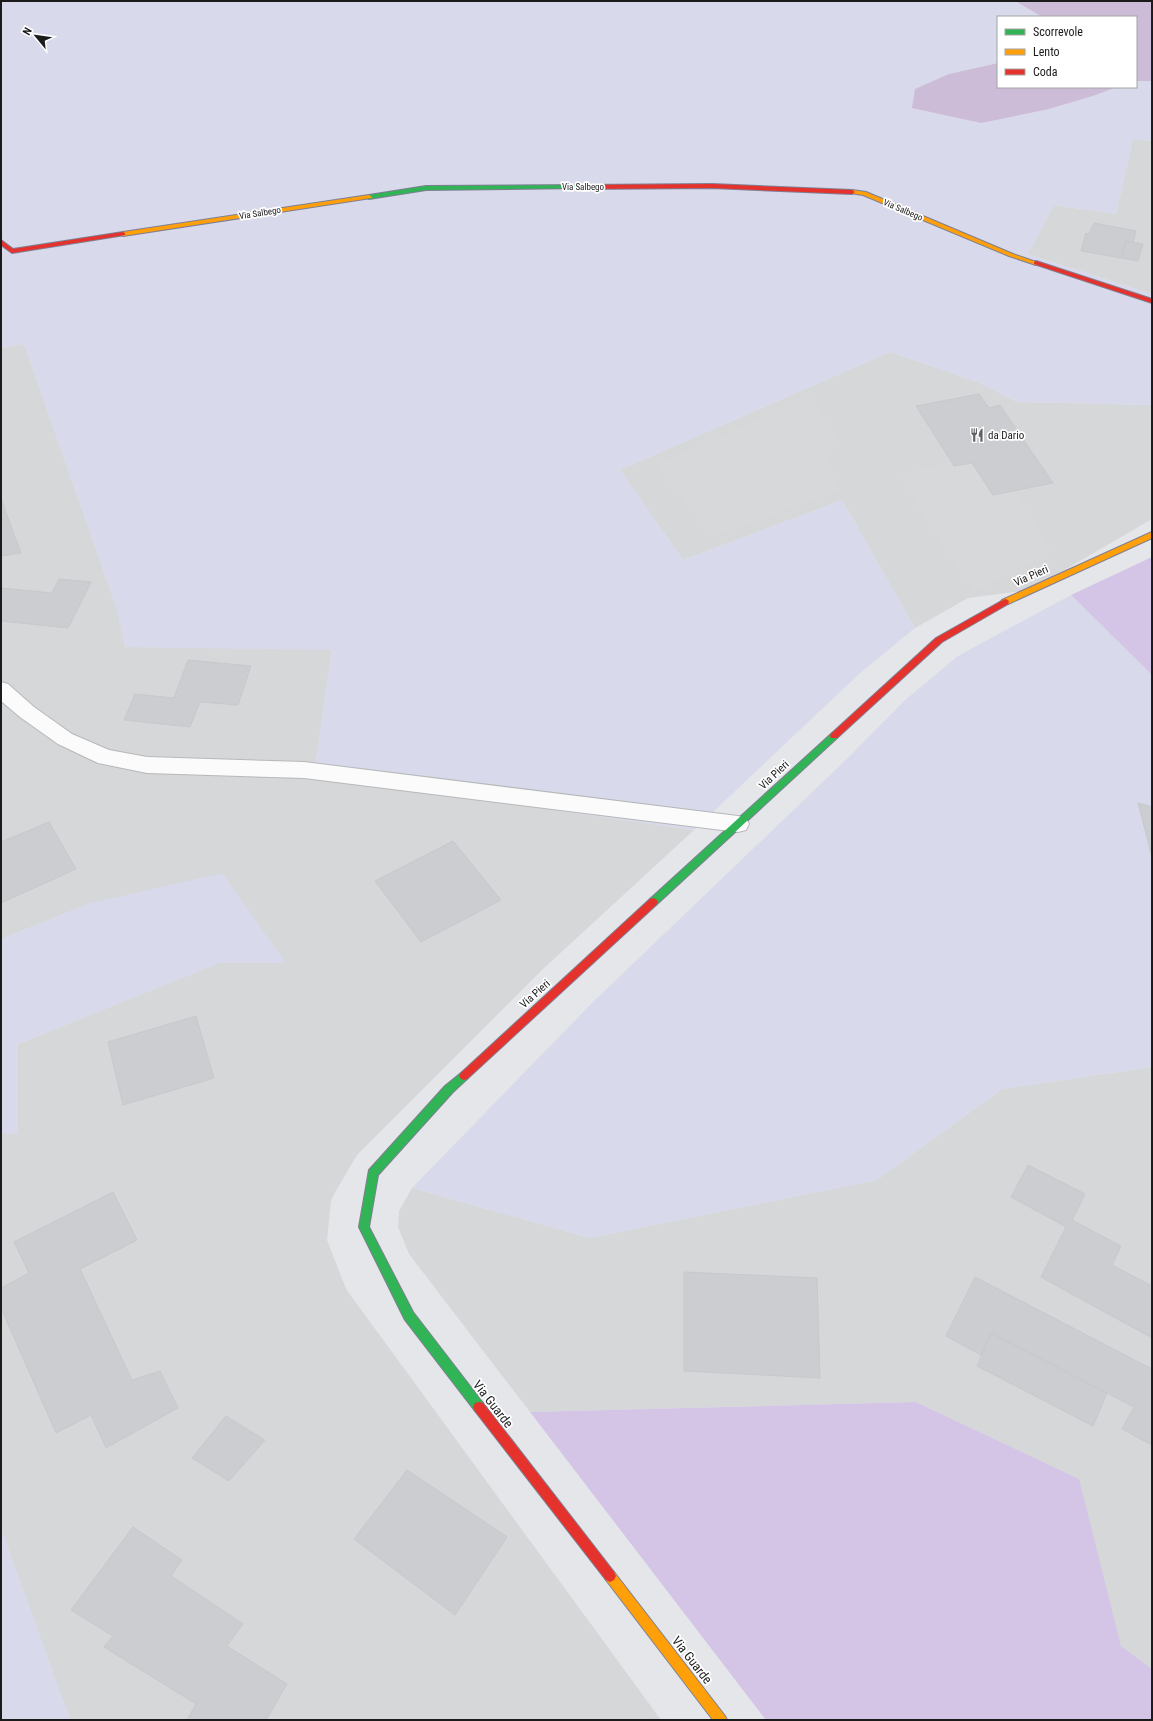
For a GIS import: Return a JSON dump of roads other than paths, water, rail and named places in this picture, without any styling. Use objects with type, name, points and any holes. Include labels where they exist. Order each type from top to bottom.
[{"type":"street","name":"Via Salbego","points":[[1,242],[12,251],[426,188],[712,186],[864,193],[1011,255],[1152,301]]},
{"type":"street","name":"Via Pieri","points":[[449,1089],[939,640],[1012,598],[1152,535]]},
{"type":"street","points":[[1,689],[27,712],[65,739],[104,757],[147,765],[304,770],[738,824]]},
{"type":"street","name":"Via Guarde","points":[[449,1089],[373,1173],[364,1227],[409,1316],[721,1720]]},
{"type":"place","name":"da Dario","points":[[977,435]]}]
